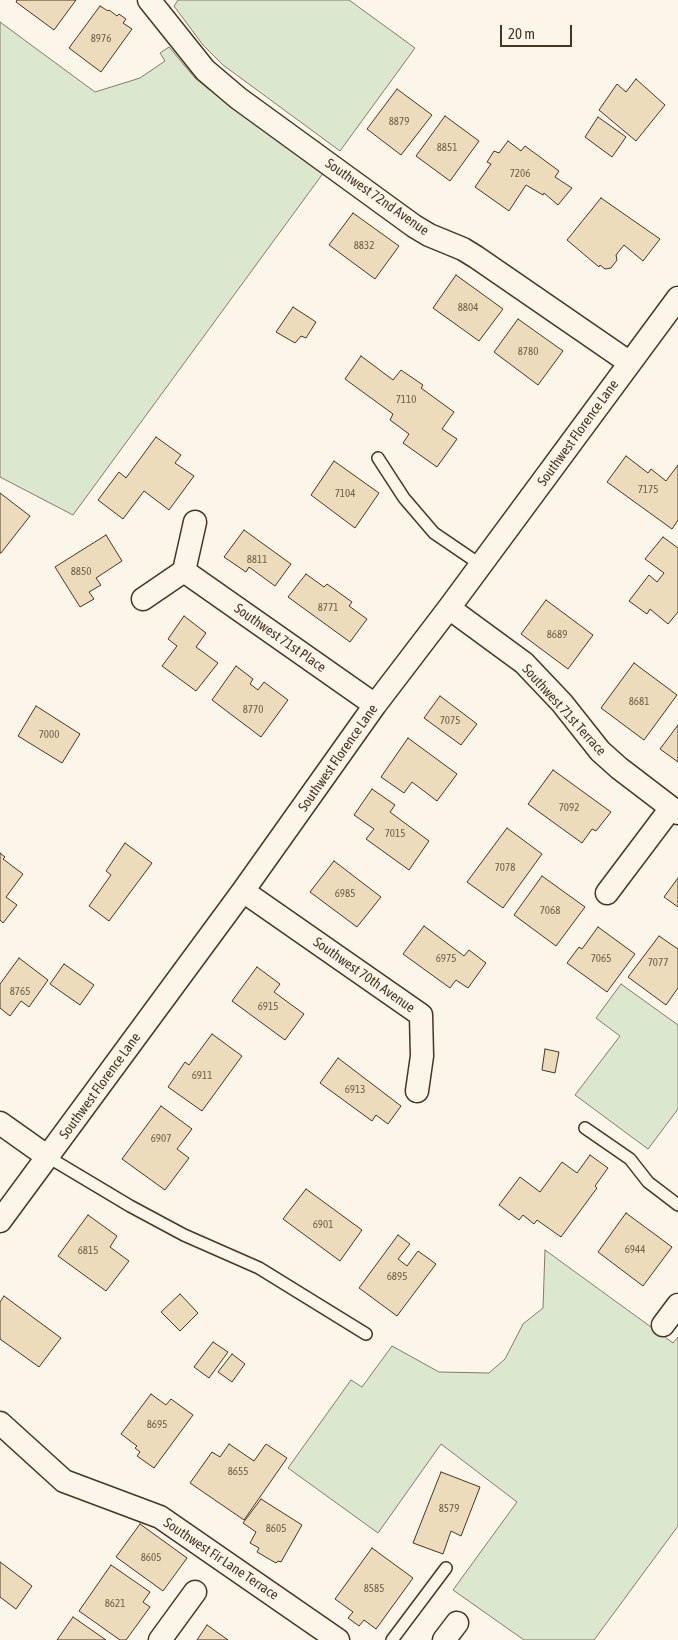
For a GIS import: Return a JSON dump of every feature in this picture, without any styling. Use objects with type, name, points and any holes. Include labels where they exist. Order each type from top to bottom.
[{"type":"street","name":"Southwest 72nd Avenue","points":[[149,0],[205,70],[238,98],[414,226],[476,257],[630,363]]},
{"type":"street","name":"Southwest Florence Lane","points":[[0,1221],[243,892],[375,705],[450,608],[678,298]]},
{"type":"street","points":[[143,599],[184,571],[195,522]]},
{"type":"street","name":"Southwest 71st Place","points":[[184,571],[375,705]]},
{"type":"street","name":"Southwest 71st Terrace","points":[[450,608],[524,663],[562,703],[600,751],[675,811]]},
{"type":"street","points":[[607,892],[675,811]]},
{"type":"street","name":"Southwest 70th Avenue","points":[[243,892],[421,1015],[422,1056],[417,1091]]},
{"type":"street","points":[[0,1123],[48,1157]]},
{"type":"street","points":[[663,1325],[678,1305]]},
{"type":"street","name":"Southwest Fir Lane Terrace","points":[[0,1423],[64,1481],[160,1517],[338,1640]]},
{"type":"street","points":[[160,1640],[195,1592]]},
{"type":"lane","points":[[378,458],[404,498],[434,533],[481,565]]},
{"type":"lane","points":[[585,1128],[630,1159],[648,1182],[678,1205]]},
{"type":"lane","points":[[48,1157],[169,1227],[259,1268],[366,1334]]},
{"type":"lane","points":[[392,1640],[446,1568]]},
{"type":"green space","points":[[178,0],[349,0],[415,48],[340,151],[223,65],[203,45],[174,6]]},
{"type":"green space","points":[[0,22],[95,92],[140,78],[165,61],[160,53],[169,47],[195,78],[207,88],[324,172],[73,515],[0,477]]},
{"type":"green space","points":[[621,984],[678,1025],[678,1109],[648,1149],[575,1095],[620,1036],[596,1018]]},
{"type":"green space","points":[[545,1250],[673,1343],[678,1337],[678,1526],[594,1640],[524,1640],[453,1590],[517,1502],[441,1444],[378,1533],[288,1468],[351,1380],[362,1387],[392,1346],[439,1372],[489,1373],[505,1359],[523,1324],[543,1308]]},
{"type":"building","points":[[17,0],[76,0],[54,30],[16,2]]},
{"type":"building","points":[[100,6],[126,19],[123,23],[132,29],[101,72],[69,48]]},
{"type":"building","points":[[636,79],[665,105],[636,141],[599,110],[617,84],[626,92]]},
{"type":"building","points":[[397,89],[432,115],[401,155],[367,129]]},
{"type":"building","points":[[445,116],[479,141],[450,181],[416,156]]},
{"type":"building","points":[[598,117],[626,137],[612,157],[585,137]]},
{"type":"building","points":[[508,141],[521,151],[525,146],[559,171],[555,177],[572,188],[558,205],[544,193],[543,195],[526,185],[509,211],[475,187],[491,164],[487,162],[494,151],[499,153]]},
{"type":"building","points":[[601,198],[660,239],[643,261],[624,245],[616,255],[617,260],[611,268],[605,269],[600,265],[599,267],[567,240]]},
{"type":"building","points":[[353,213],[399,246],[375,279],[329,245]]},
{"type":"building","points":[[456,275],[503,309],[479,341],[433,308]]},
{"type":"building","points":[[293,307],[316,322],[306,338],[301,336],[295,343],[276,332]]},
{"type":"building","points":[[518,319],[563,351],[538,385],[494,352]]},
{"type":"building","points":[[361,356],[393,380],[401,370],[423,385],[421,388],[454,412],[442,429],[457,439],[437,467],[403,443],[409,434],[390,420],[393,414],[345,379]]},
{"type":"building","points":[[156,437],[181,455],[175,463],[194,476],[169,510],[144,491],[123,519],[98,500],[119,472],[126,478]]},
{"type":"building","points":[[626,456],[648,473],[651,469],[666,481],[678,465],[678,520],[672,529],[607,482]]},
{"type":"building","points":[[334,461],[379,493],[355,528],[311,495]]},
{"type":"building","points":[[0,493],[30,516],[1,553],[0,553]]},
{"type":"building","points":[[244,530],[291,564],[275,586],[249,567],[246,572],[224,557]]},
{"type":"building","points":[[106,535],[122,561],[96,578],[101,585],[89,592],[94,599],[80,607],[55,567]]},
{"type":"building","points":[[663,537],[678,548],[678,612],[668,624],[650,609],[647,614],[629,601],[649,575],[657,582],[664,573],[645,559]]},
{"type":"building","points":[[306,574],[324,587],[327,584],[352,602],[349,606],[367,619],[350,642],[288,597]]},
{"type":"building","points":[[546,600],[593,635],[568,669],[521,634]]},
{"type":"building","points":[[184,616],[206,633],[196,647],[218,663],[196,691],[162,666],[177,646],[168,639]]},
{"type":"building","points":[[634,663],[677,695],[644,740],[601,708]]},
{"type":"building","points":[[236,666],[253,679],[250,684],[258,690],[264,682],[288,700],[261,737],[212,700]]},
{"type":"building","points":[[440,696],[477,724],[461,745],[424,718]]},
{"type":"building","points":[[36,706],[80,734],[62,763],[18,736]]},
{"type":"building","points":[[678,725],[678,762],[660,749]]},
{"type":"building","points":[[408,738],[457,774],[437,801],[412,782],[404,793],[381,777]]},
{"type":"building","points":[[553,770],[611,812],[596,831],[592,829],[582,843],[528,804]]},
{"type":"building","points":[[372,789],[395,805],[390,812],[429,841],[409,870],[366,839],[374,829],[354,815]]},
{"type":"building","points":[[507,828],[542,854],[503,908],[467,882]]},
{"type":"building","points":[[125,843],[152,863],[109,921],[89,906],[111,875],[106,871]]},
{"type":"building","points":[[0,853],[5,857],[3,859],[23,874],[6,897],[17,905],[3,923],[0,920]]},
{"type":"building","points":[[334,861],[381,897],[357,927],[310,892]]},
{"type":"building","points":[[542,876],[585,907],[556,946],[514,915]]},
{"type":"building","points":[[678,878],[678,907],[664,897]]},
{"type":"building","points":[[424,926],[464,956],[469,950],[486,963],[468,988],[456,980],[450,988],[403,954]]},
{"type":"building","points":[[598,927],[635,954],[607,992],[567,963],[579,947],[582,949]]},
{"type":"building","points":[[659,936],[678,949],[678,988],[666,1005],[628,977]]},
{"type":"building","points":[[19,958],[48,980],[29,1007],[21,1001],[10,1016],[0,1008],[0,984]]},
{"type":"building","points":[[64,964],[94,985],[80,1005],[50,984]]},
{"type":"building","points":[[257,967],[280,984],[274,992],[304,1014],[285,1040],[232,1001]]},
{"type":"building","points":[[212,1034],[242,1056],[202,1111],[168,1087],[185,1062],[189,1065]]},
{"type":"building","points":[[545,1049],[559,1052],[555,1073],[542,1070]]},
{"type":"building","points":[[338,1058],[401,1106],[388,1124],[376,1115],[372,1121],[320,1083]]},
{"type":"building","points":[[161,1106],[192,1129],[177,1149],[189,1158],[165,1190],[122,1159]]},
{"type":"building","points":[[590,1155],[608,1168],[595,1186],[597,1188],[561,1237],[537,1220],[534,1224],[523,1215],[519,1220],[499,1205],[520,1177],[540,1192],[562,1162],[577,1173]]},
{"type":"building","points":[[306,1189],[362,1230],[340,1261],[283,1219]]},
{"type":"building","points":[[626,1213],[672,1247],[643,1286],[598,1252]]},
{"type":"building","points":[[88,1215],[117,1236],[110,1247],[129,1261],[106,1291],[58,1256]]},
{"type":"building","points":[[398,1235],[410,1244],[398,1259],[407,1266],[418,1251],[436,1264],[397,1316],[359,1288]]},
{"type":"building","points":[[180,1294],[198,1313],[180,1331],[161,1312]]},
{"type":"building","points":[[4,1296],[61,1338],[39,1367],[0,1339],[0,1302]]},
{"type":"building","points":[[213,1342],[228,1352],[209,1378],[194,1367]]},
{"type":"building","points":[[232,1354],[245,1364],[232,1382],[218,1372]]},
{"type":"building","points":[[151,1394],[166,1405],[171,1399],[193,1415],[154,1468],[137,1456],[140,1452],[135,1448],[137,1446],[121,1434]]},
{"type":"building","points":[[229,1444],[254,1461],[266,1444],[287,1458],[244,1520],[190,1483],[212,1452],[220,1457]]},
{"type":"building","points":[[441,1472],[480,1487],[461,1536],[451,1531],[443,1554],[413,1543]]},
{"type":"building","points":[[261,1499],[302,1525],[281,1562],[278,1561],[276,1563],[257,1552],[259,1548],[250,1543],[256,1532],[243,1523]]},
{"type":"building","points":[[140,1524],[187,1558],[163,1591],[116,1557]]},
{"type":"building","points":[[372,1548],[413,1578],[376,1629],[364,1620],[359,1626],[348,1618],[353,1612],[335,1599]]},
{"type":"building","points":[[0,1562],[32,1586],[16,1609],[0,1597]]},
{"type":"building","points":[[111,1565],[150,1592],[143,1602],[150,1607],[126,1640],[120,1640],[79,1611]]},
{"type":"building","points":[[73,1617],[106,1640],[57,1640]]},
{"type":"building","points":[[207,1625],[228,1640],[197,1640]]}]
